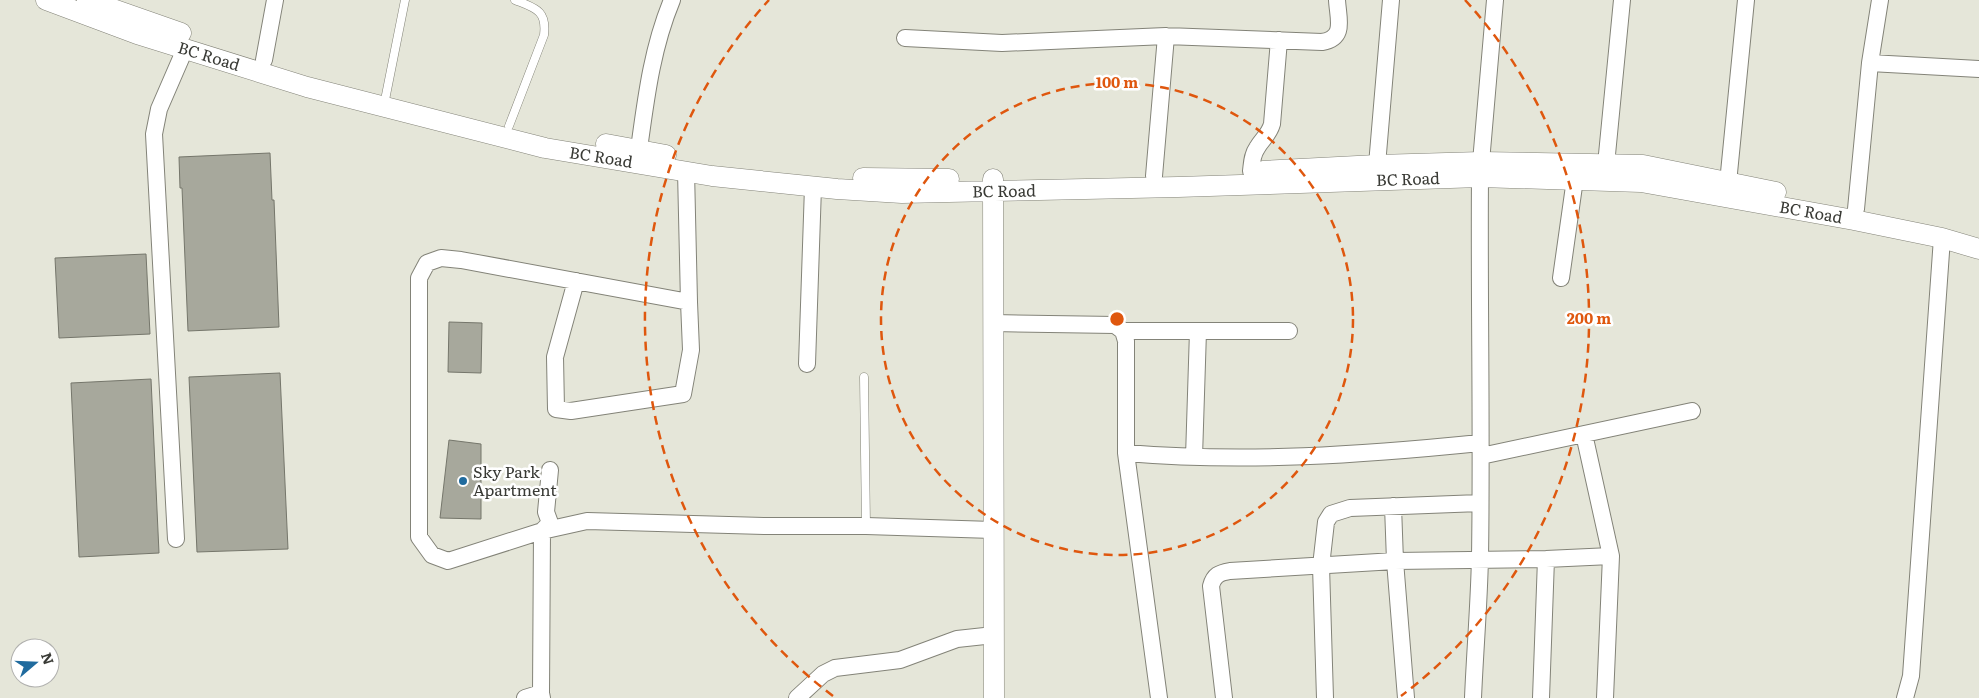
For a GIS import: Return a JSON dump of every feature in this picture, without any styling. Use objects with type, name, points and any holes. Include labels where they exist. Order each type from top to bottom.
[{"type":"street","name":"BC Road","points":[[46,0],[137,34],[185,49],[262,66]]},
{"type":"street","name":"BC Road","points":[[87,0],[124,6],[307,87],[545,134],[639,149],[688,165],[712,176],[813,187],[902,193],[993,185],[1377,165],[1606,173],[1641,182],[1945,227],[1979,237]]},
{"type":"street","points":[[262,66],[275,0]]},
{"type":"street","points":[[639,149],[648,79],[661,26],[672,0]]},
{"type":"street","points":[[905,38],[1002,43],[1166,36],[1322,42],[1337,36],[1339,28],[1337,0]]},
{"type":"street","points":[[1377,165],[1391,0]]},
{"type":"street","points":[[1473,698],[1480,559],[1478,315],[1480,169],[1495,0]]},
{"type":"street","points":[[1606,173],[1622,0]]},
{"type":"street","points":[[1728,183],[1746,0]]},
{"type":"street","points":[[1855,214],[1870,63],[1880,0]]},
{"type":"street","points":[[1154,176],[1166,36]]},
{"type":"street","points":[[1251,171],[1256,148],[1269,133],[1272,124],[1279,40]]},
{"type":"street","points":[[176,539],[154,134],[159,109],[185,49]]},
{"type":"street","points":[[1870,63],[1979,70]]},
{"type":"street","name":"BC Road","points":[[384,102],[545,148],[688,165],[838,178],[993,185],[1480,169],[1575,179],[1643,165],[1728,183],[1855,214],[1979,250]]},
{"type":"street","points":[[576,281],[555,357],[556,409],[571,411],[684,394],[691,350],[688,165]]},
{"type":"street","points":[[1561,278],[1575,179]]},
{"type":"street","points":[[993,185],[994,698]]},
{"type":"street","points":[[807,364],[813,187]]},
{"type":"street","points":[[1905,698],[1911,676],[1942,238]]},
{"type":"street","points":[[689,302],[461,260],[441,258],[427,263],[419,278],[419,537],[432,555],[448,561],[542,531],[587,521],[994,530]]},
{"type":"street","points":[[993,323],[1115,325],[1123,331],[1289,331]]},
{"type":"street","points":[[1123,331],[1126,342],[1126,453],[1159,698]]},
{"type":"street","points":[[1194,457],[1198,331]]},
{"type":"street","points":[[1126,453],[1271,459],[1480,450],[1584,434],[1692,411]]},
{"type":"street","points":[[1584,434],[1611,556],[1605,698]]},
{"type":"street","points":[[525,698],[542,696],[542,531],[550,523],[546,512],[550,470]]},
{"type":"street","points":[[1325,698],[1321,566],[1326,522],[1331,514],[1350,508],[1480,503]]},
{"type":"street","points":[[1393,506],[1395,561],[1406,698]]},
{"type":"street","points":[[1224,698],[1211,586],[1213,578],[1220,573],[1230,570],[1395,561],[1546,560],[1611,556]]},
{"type":"street","points":[[1542,698],[1546,560]]},
{"type":"street","points":[[797,698],[823,674],[835,668],[900,660],[957,639],[994,635]]},
{"type":"lane","points":[[384,102],[404,0]]},
{"type":"lane","points":[[509,126],[544,35],[545,26],[544,17],[536,8],[515,0]]},
{"type":"lane","points":[[864,377],[866,526]]},
{"type":"building","points":[[270,153],[272,200],[274,200],[279,327],[188,331],[179,157]]},
{"type":"building","points":[[146,254],[150,334],[59,338],[55,258]]},
{"type":"building","points":[[449,322],[482,323],[481,373],[448,372]]},
{"type":"building","points":[[280,373],[288,549],[197,552],[189,377]]},
{"type":"building","points":[[151,379],[159,553],[79,557],[71,383]]},
{"type":"building","name":"Sky Park Apartment","points":[[449,440],[481,444],[481,519],[440,518]]},
{"type":"place","name":"Sky Park Apartment","points":[[463,481]]}]
